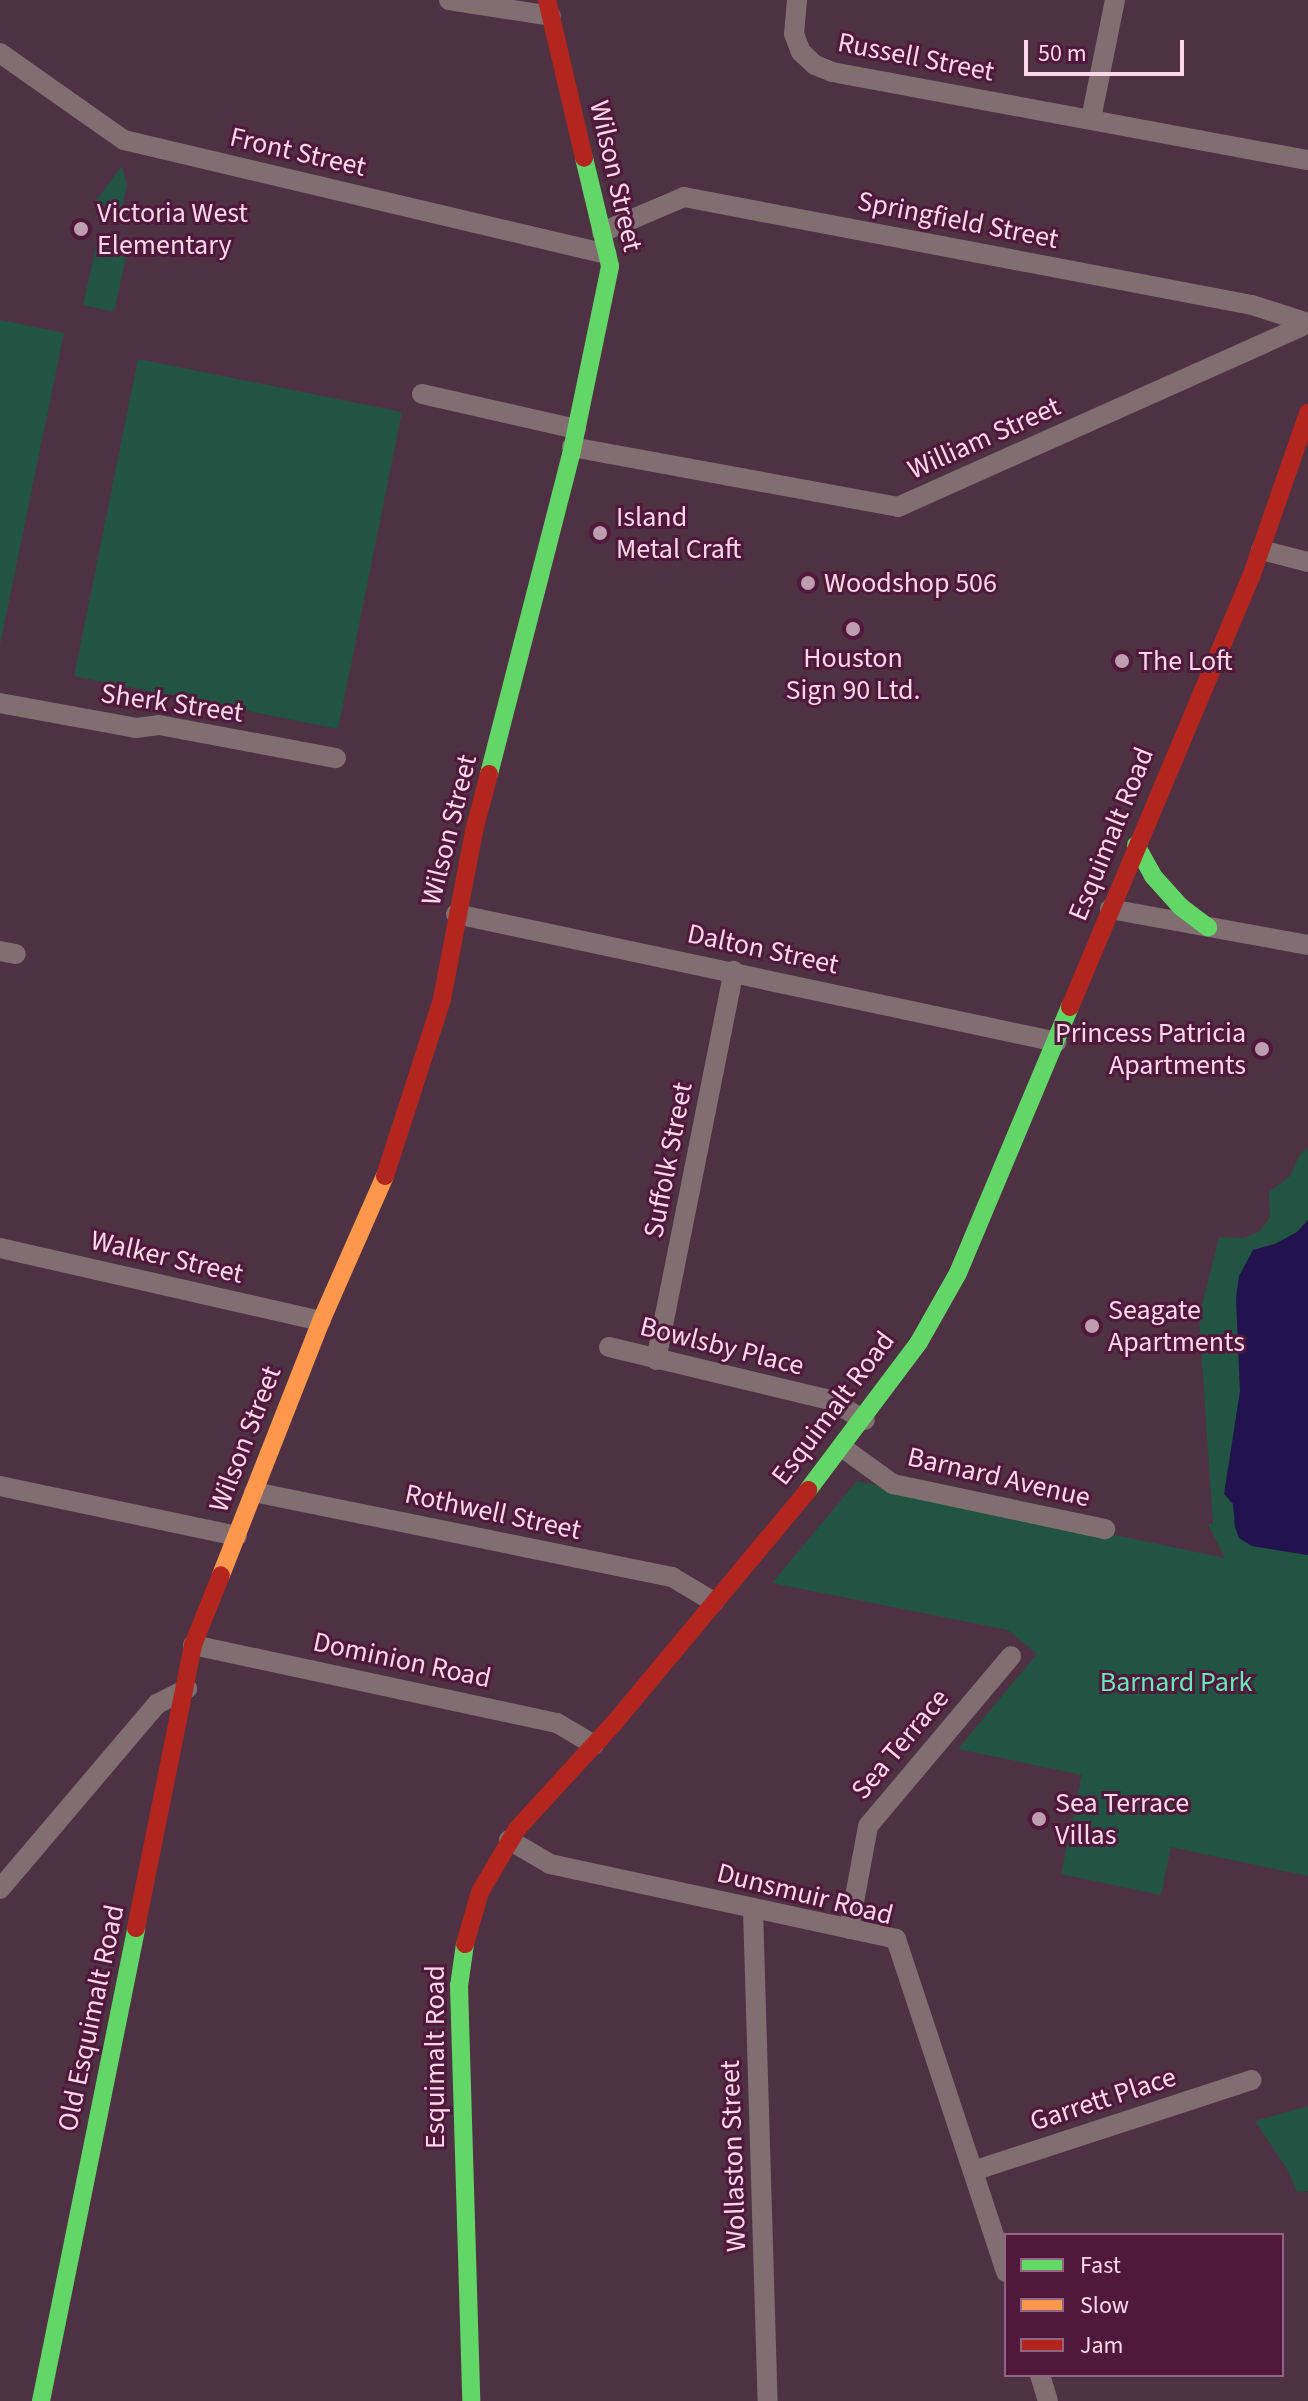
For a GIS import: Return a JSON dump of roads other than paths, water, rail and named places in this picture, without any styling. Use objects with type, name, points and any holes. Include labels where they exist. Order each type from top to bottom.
[{"type":"street","points":[[449,0],[549,8]]},
{"type":"street","name":"Russell Street","points":[[797,0],[794,34],[801,52],[815,65],[832,72],[1308,160]]},
{"type":"street","points":[[1091,119],[1115,0]]},
{"type":"street","name":"Wilson Street","points":[[193,1645],[321,1321],[381,1189],[406,1116],[442,999],[456,914],[574,438],[610,266],[549,8]]},
{"type":"street","name":"Front Street","points":[[0,53],[124,140],[607,254]]},
{"type":"street","name":"Springfield Street","points":[[602,232],[684,197],[1252,305],[1308,324]]},
{"type":"street","name":"William Street","points":[[422,394],[574,438],[898,507],[1308,324]]},
{"type":"street","name":"Esquimalt Road","points":[[471,2401],[459,1986],[472,1915],[491,1870],[509,1840],[594,1745],[843,1448],[919,1342],[958,1273],[1261,550],[1308,413]]},
{"type":"street","points":[[1261,550],[1308,562]]},
{"type":"street","name":"Sherk Street","points":[[0,703],[136,728],[159,725],[336,758]]},
{"type":"street","points":[[1136,845],[1153,876],[1181,907],[1208,927]]},
{"type":"street","points":[[1110,909],[1308,945]]},
{"type":"street","name":"Dalton Street","points":[[456,914],[1057,1042]]},
{"type":"street","name":"Suffolk Street","points":[[656,1360],[734,971]]},
{"type":"street","name":"Walker Street","points":[[0,1248],[321,1321]]},
{"type":"street","name":"Bowlsby Place","points":[[609,1347],[829,1400],[865,1420]]},
{"type":"street","name":"Barnard Avenue","points":[[843,1448],[893,1484],[1105,1529]]},
{"type":"street","points":[[0,1486],[237,1536]]},
{"type":"street","name":"Rothwell Street","points":[[254,1492],[672,1577],[714,1602]]},
{"type":"street","name":"Old Esquimalt Road","points":[[41,2401],[187,1689],[193,1645]]},
{"type":"street","name":"Dominion Road","points":[[193,1645],[557,1723],[594,1745]]},
{"type":"street","name":"Sea Terrace","points":[[849,1929],[868,1826],[1011,1656]]},
{"type":"street","points":[[0,1889],[157,1704],[187,1689]]},
{"type":"street","name":"Dunsmuir Road","points":[[509,1840],[550,1864],[896,1939],[1004,2266]]},
{"type":"street","name":"Wollaston Street","points":[[753,1909],[768,2401]]},
{"type":"street","name":"Garrett Place","points":[[973,2171],[1251,2080]]},
{"type":"street","points":[[1041,2377],[1048,2401]]},
{"type":"place","name":"Victoria West Elementary","points":[[81,229]]},
{"type":"place","name":"Island Metal Craft","points":[[600,533]]},
{"type":"place","name":"Woodshop 506","points":[[808,583]]},
{"type":"place","name":"Houston Sign 90 Ltd.","points":[[853,629]]},
{"type":"place","name":"The Loft","points":[[1122,661]]},
{"type":"place","name":"Princess Patricia Apartments","points":[[1262,1049]]},
{"type":"place","name":"Seagate Apartments","points":[[1092,1326]]},
{"type":"place","name":"Sea Terrace Villas","points":[[1039,1819]]},
{"type":"park label","name":"Barnard Park","points":[[1176,1682]]}]
